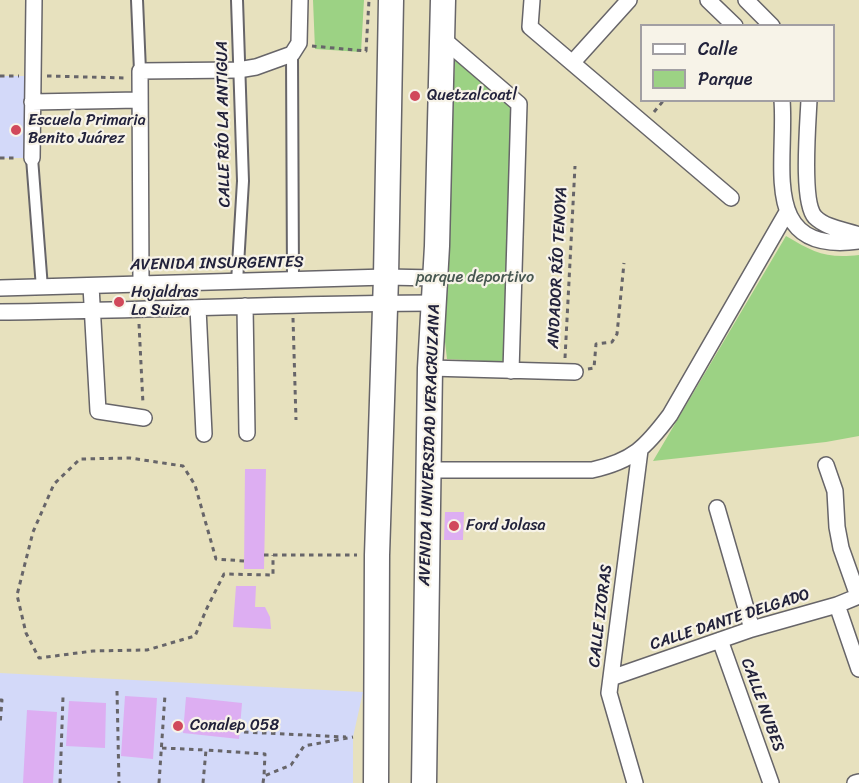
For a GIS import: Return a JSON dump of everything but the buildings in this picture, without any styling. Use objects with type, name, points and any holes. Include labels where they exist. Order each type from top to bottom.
[{"type":"main road","points":[[376,783],[377,555],[386,277],[391,0]]},
{"type":"main road","name":"AVENIDA UNIVERSIDAD VERACRUZANA","points":[[424,783],[430,368],[436,278],[443,0]]},
{"type":"street","points":[[34,0],[32,158],[42,288]]},
{"type":"street","points":[[137,0],[140,75],[141,283]]},
{"type":"street","name":"CALLE RÍO LA ANTIGUA","points":[[237,0],[243,181],[237,282]]},
{"type":"street","points":[[293,280],[295,49],[300,0]]},
{"type":"street","points":[[532,0],[531,27],[731,198]]},
{"type":"street","points":[[573,62],[630,0]]},
{"type":"street","points":[[708,0],[733,24]]},
{"type":"street","points":[[746,0],[770,24]]},
{"type":"street","points":[[442,39],[519,104],[511,371]]},
{"type":"street","points":[[140,75],[256,67],[295,49]]},
{"type":"street","points":[[32,102],[139,100]]},
{"type":"street","points":[[782,102],[783,193],[787,212],[795,226],[813,237],[833,243],[859,241]]},
{"type":"street","points":[[809,102],[807,191],[809,207],[815,218],[828,225],[859,235]]},
{"type":"street","points":[[428,470],[592,470],[611,466],[640,450],[649,443],[670,415],[787,212]]},
{"type":"street","name":"AVENIDA INSURGENTES","points":[[0,288],[386,277],[436,278]]},
{"type":"street","points":[[91,286],[98,411],[144,418]]},
{"type":"street","points":[[0,312],[434,303]]},
{"type":"street","points":[[244,306],[247,434]]},
{"type":"street","points":[[198,308],[204,434]]},
{"type":"street","points":[[430,368],[569,372]]},
{"type":"street","name":"CALLE IZORAS","points":[[635,783],[609,693],[640,450]]},
{"type":"street","points":[[826,465],[835,491],[841,548],[859,596]]},
{"type":"street","points":[[717,508],[752,629]]},
{"type":"street","name":"CALLE DANTE DELGADO","points":[[611,678],[752,629],[837,605],[859,596]]},
{"type":"street","points":[[837,605],[859,669]]},
{"type":"street","name":"CALLE NUBES","points":[[720,640],[771,783]]},
{"type":"street","points":[[855,783],[859,782]]},
{"type":"path","points":[[295,49],[366,51],[369,0]]},
{"type":"path","points":[[0,76],[140,75]]},
{"type":"path","name":"ANDADOR RÍO TENOYA","points":[[569,372],[575,166]]},
{"type":"path","points":[[569,372],[594,368],[596,344],[612,342],[617,334],[624,263]]},
{"type":"path","points":[[292,305],[296,420]]},
{"type":"path","points":[[139,313],[144,418]]},
{"type":"path","points":[[244,561],[216,559],[195,485],[183,466],[130,458],[80,459],[54,484],[33,532],[17,595],[26,633],[39,658],[93,651],[147,650],[195,636],[224,574],[273,575],[273,555]]},
{"type":"path","points":[[264,555],[377,555]]},
{"type":"path","points":[[117,691],[119,783]]},
{"type":"path","points":[[159,783],[165,695]]},
{"type":"path","points":[[60,783],[63,697]]},
{"type":"path","points":[[0,700],[2,700],[0,725]]},
{"type":"path","points":[[244,732],[353,737],[303,746],[291,765],[264,776]]},
{"type":"path","points":[[162,747],[265,754],[263,783]]},
{"type":"path","points":[[203,783],[206,750]]},
{"type":"shaded area","name":"Escuela Primaria Benito Juárez","points":[[0,76],[32,76],[32,158],[0,158]]},
{"type":"shaded area","name":"Conalep 058","points":[[0,673],[363,692],[353,737],[353,783],[0,783]]},
{"type":"green space","points":[[313,0],[364,0],[361,52],[315,49]]},
{"type":"green space","name":"parque deportivo","points":[[455,60],[515,105],[503,362],[447,359],[442,316]]},
{"type":"green space","points":[[786,236],[820,253],[837,256],[859,255],[859,436],[826,442],[653,461]]},
{"type":"place","name":"Quetzalcoatl","points":[[415,96]]},
{"type":"place","name":"Escuela Primaria Benito Juárez","points":[[16,130]]},
{"type":"place","name":"Hojaldras La Suiza","points":[[119,302]]},
{"type":"place","name":"Ford Jolasa","points":[[454,526]]},
{"type":"place","name":"Conalep 058","points":[[178,726]]}]
